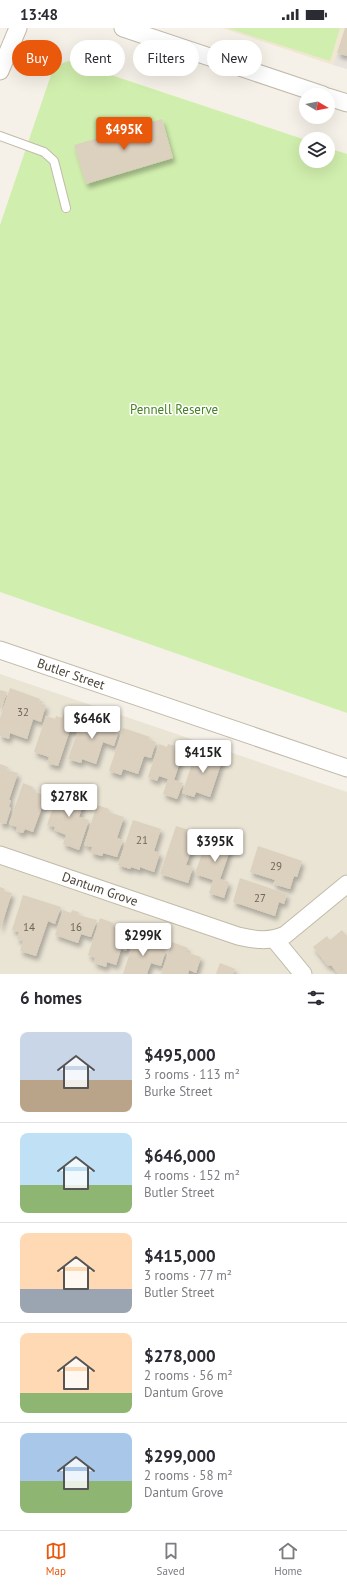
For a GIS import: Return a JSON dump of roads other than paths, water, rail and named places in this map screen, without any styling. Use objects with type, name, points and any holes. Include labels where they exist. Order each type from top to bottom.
[{"type":"street","points":[[0,71],[18,28]]},
{"type":"street","points":[[123,28],[302,88]]},
{"type":"street","points":[[335,99],[347,103]]},
{"type":"street","name":"Butler Street","points":[[0,650],[347,768]]},
{"type":"street","name":"Dantum Grove","points":[[0,855],[238,936],[256,940],[275,940]]},
{"type":"street","points":[[303,974],[275,940],[285,935],[347,884]]},
{"type":"lane","points":[[0,136],[44,152],[54,161],[66,208]]},
{"type":"park label","name":"Pennell Reserve","points":[[174,409]]}]
